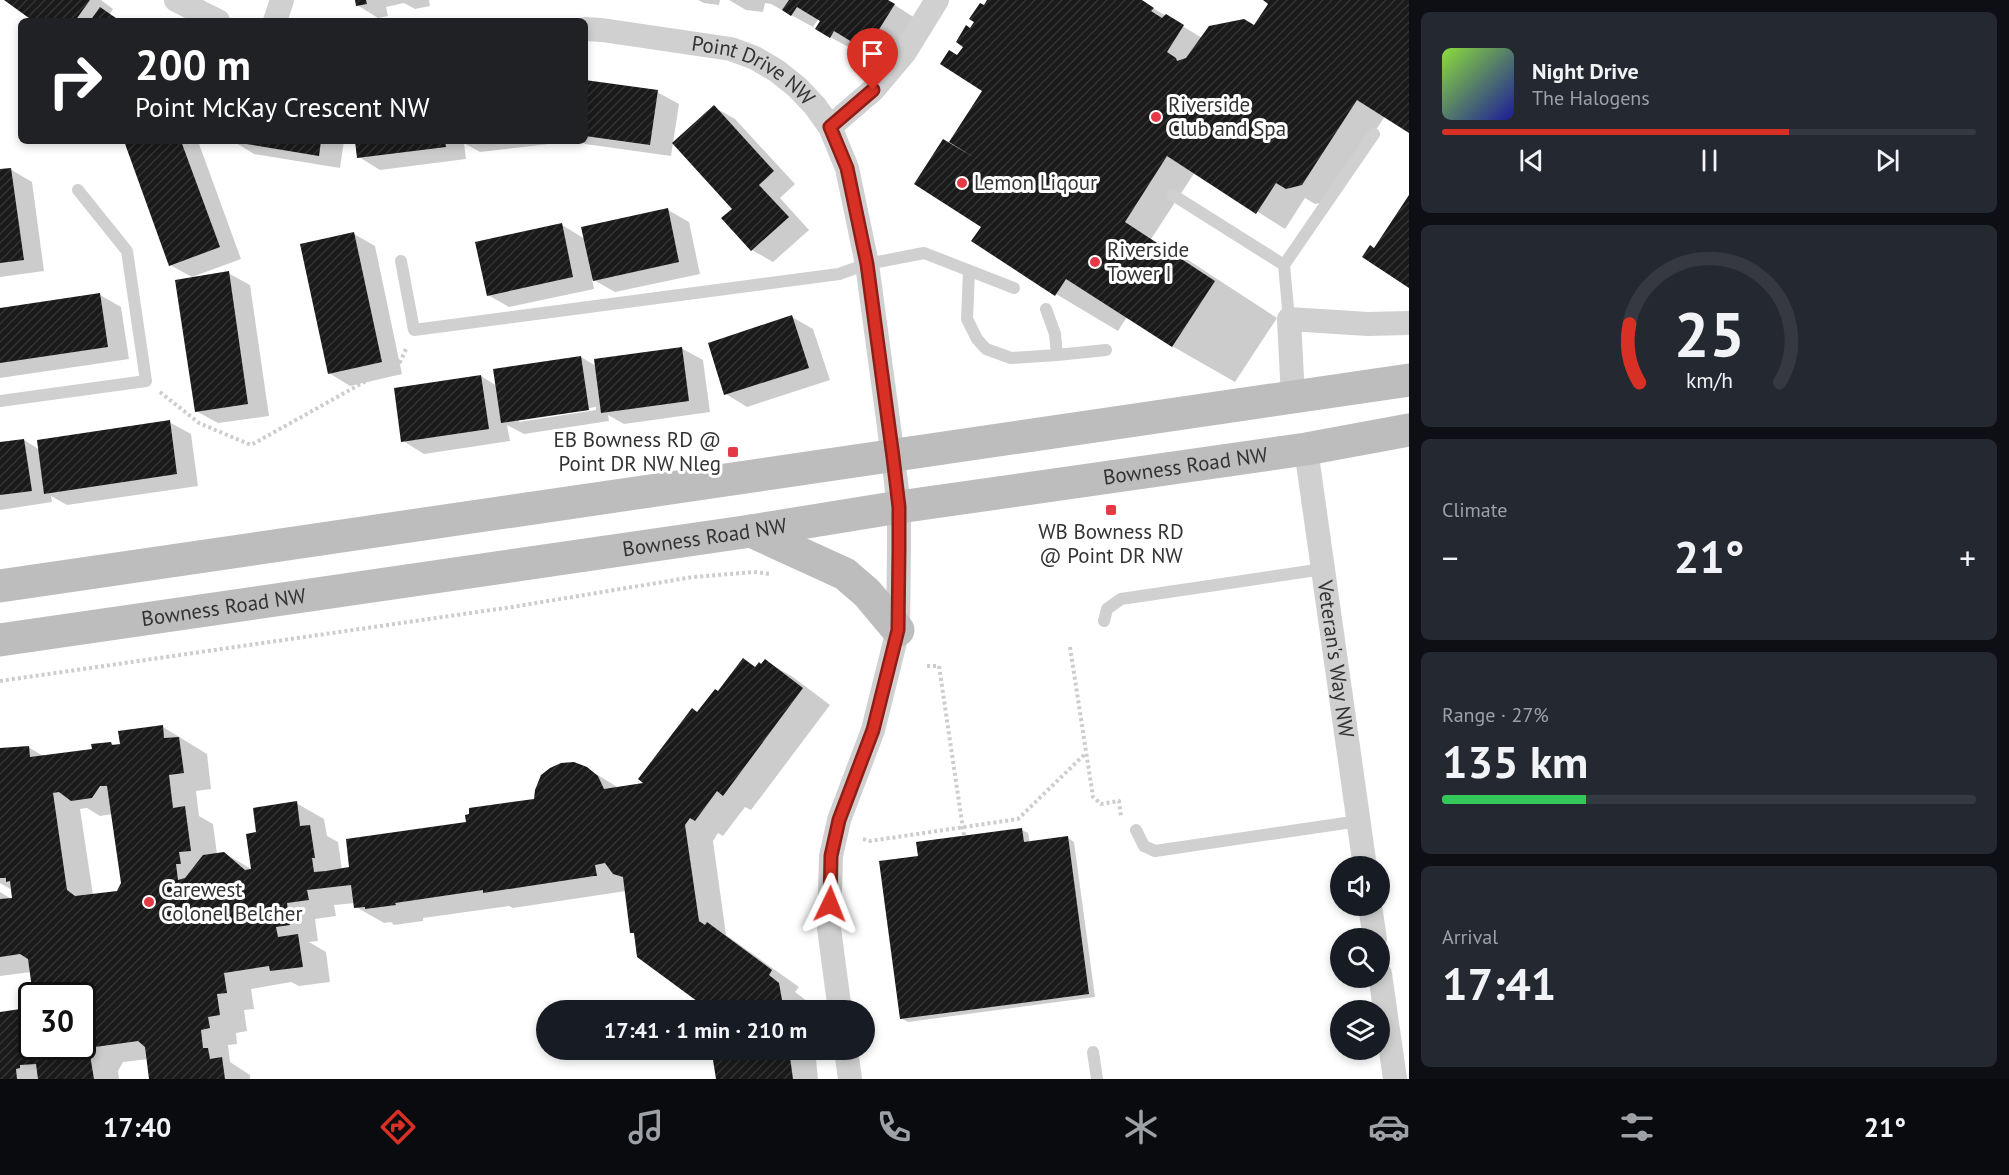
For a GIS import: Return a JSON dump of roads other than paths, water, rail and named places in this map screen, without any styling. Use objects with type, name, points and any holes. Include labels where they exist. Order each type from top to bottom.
[{"type":"main road","points":[[0,586],[1409,380]]},
{"type":"main road","name":"Bowness Road NW","points":[[0,640],[1306,449],[1409,430]]},
{"type":"main road","points":[[751,531],[845,574],[867,593],[898,630]]},
{"type":"street","points":[[176,0],[212,18]]},
{"type":"street","points":[[276,18],[282,0]]},
{"type":"street","points":[[830,127],[873,90],[905,52],[937,0]]},
{"type":"street","name":"Point Drive NW","points":[[588,29],[731,50],[754,58],[777,71],[815,106],[830,127],[847,168],[867,264],[899,507],[898,630],[873,730],[839,820],[831,856],[829,928],[839,1000]]},
{"type":"street","points":[[1293,398],[1289,319],[1368,324],[1409,323]]},
{"type":"street","name":"Veteran's Way NW","points":[[1306,449],[1364,856]]},
{"type":"street","points":[[1382,988],[1395,1079]]},
{"type":"street","points":[[847,1060],[850,1079]]},
{"type":"lane","points":[[1289,319],[1284,265],[1374,134]]},
{"type":"lane","points":[[0,401],[146,381],[127,251],[78,190]]},
{"type":"lane","points":[[1173,195],[1284,265]]},
{"type":"lane","points":[[401,261],[414,330],[838,274],[867,264],[924,253],[1014,288]]},
{"type":"lane","points":[[969,271],[967,319],[976,339],[987,349],[1011,358],[1106,350]]},
{"type":"lane","points":[[1046,309],[1055,334],[1057,355]]},
{"type":"lane","points":[[1104,621],[1107,609],[1121,599],[1323,569]]},
{"type":"lane","points":[[1136,830],[1144,846],[1155,851],[1359,821]]},
{"type":"lane","points":[[1093,1052],[1097,1079]]},
{"type":"place","name":"Riverside Club and Spa","points":[[1156,117]]},
{"type":"place","name":"Lemon Liqour","points":[[962,183]]},
{"type":"place","name":"Riverside Tower I","points":[[1095,262]]},
{"type":"place","name":"EB Bowness RD @ Point DR NW Nleg","points":[[733,452]]},
{"type":"place","name":"WB Bowness RD @ Point DR NW","points":[[1111,510]]},
{"type":"place","name":"Carewest Colonel Belcher","points":[[149,902]]}]
